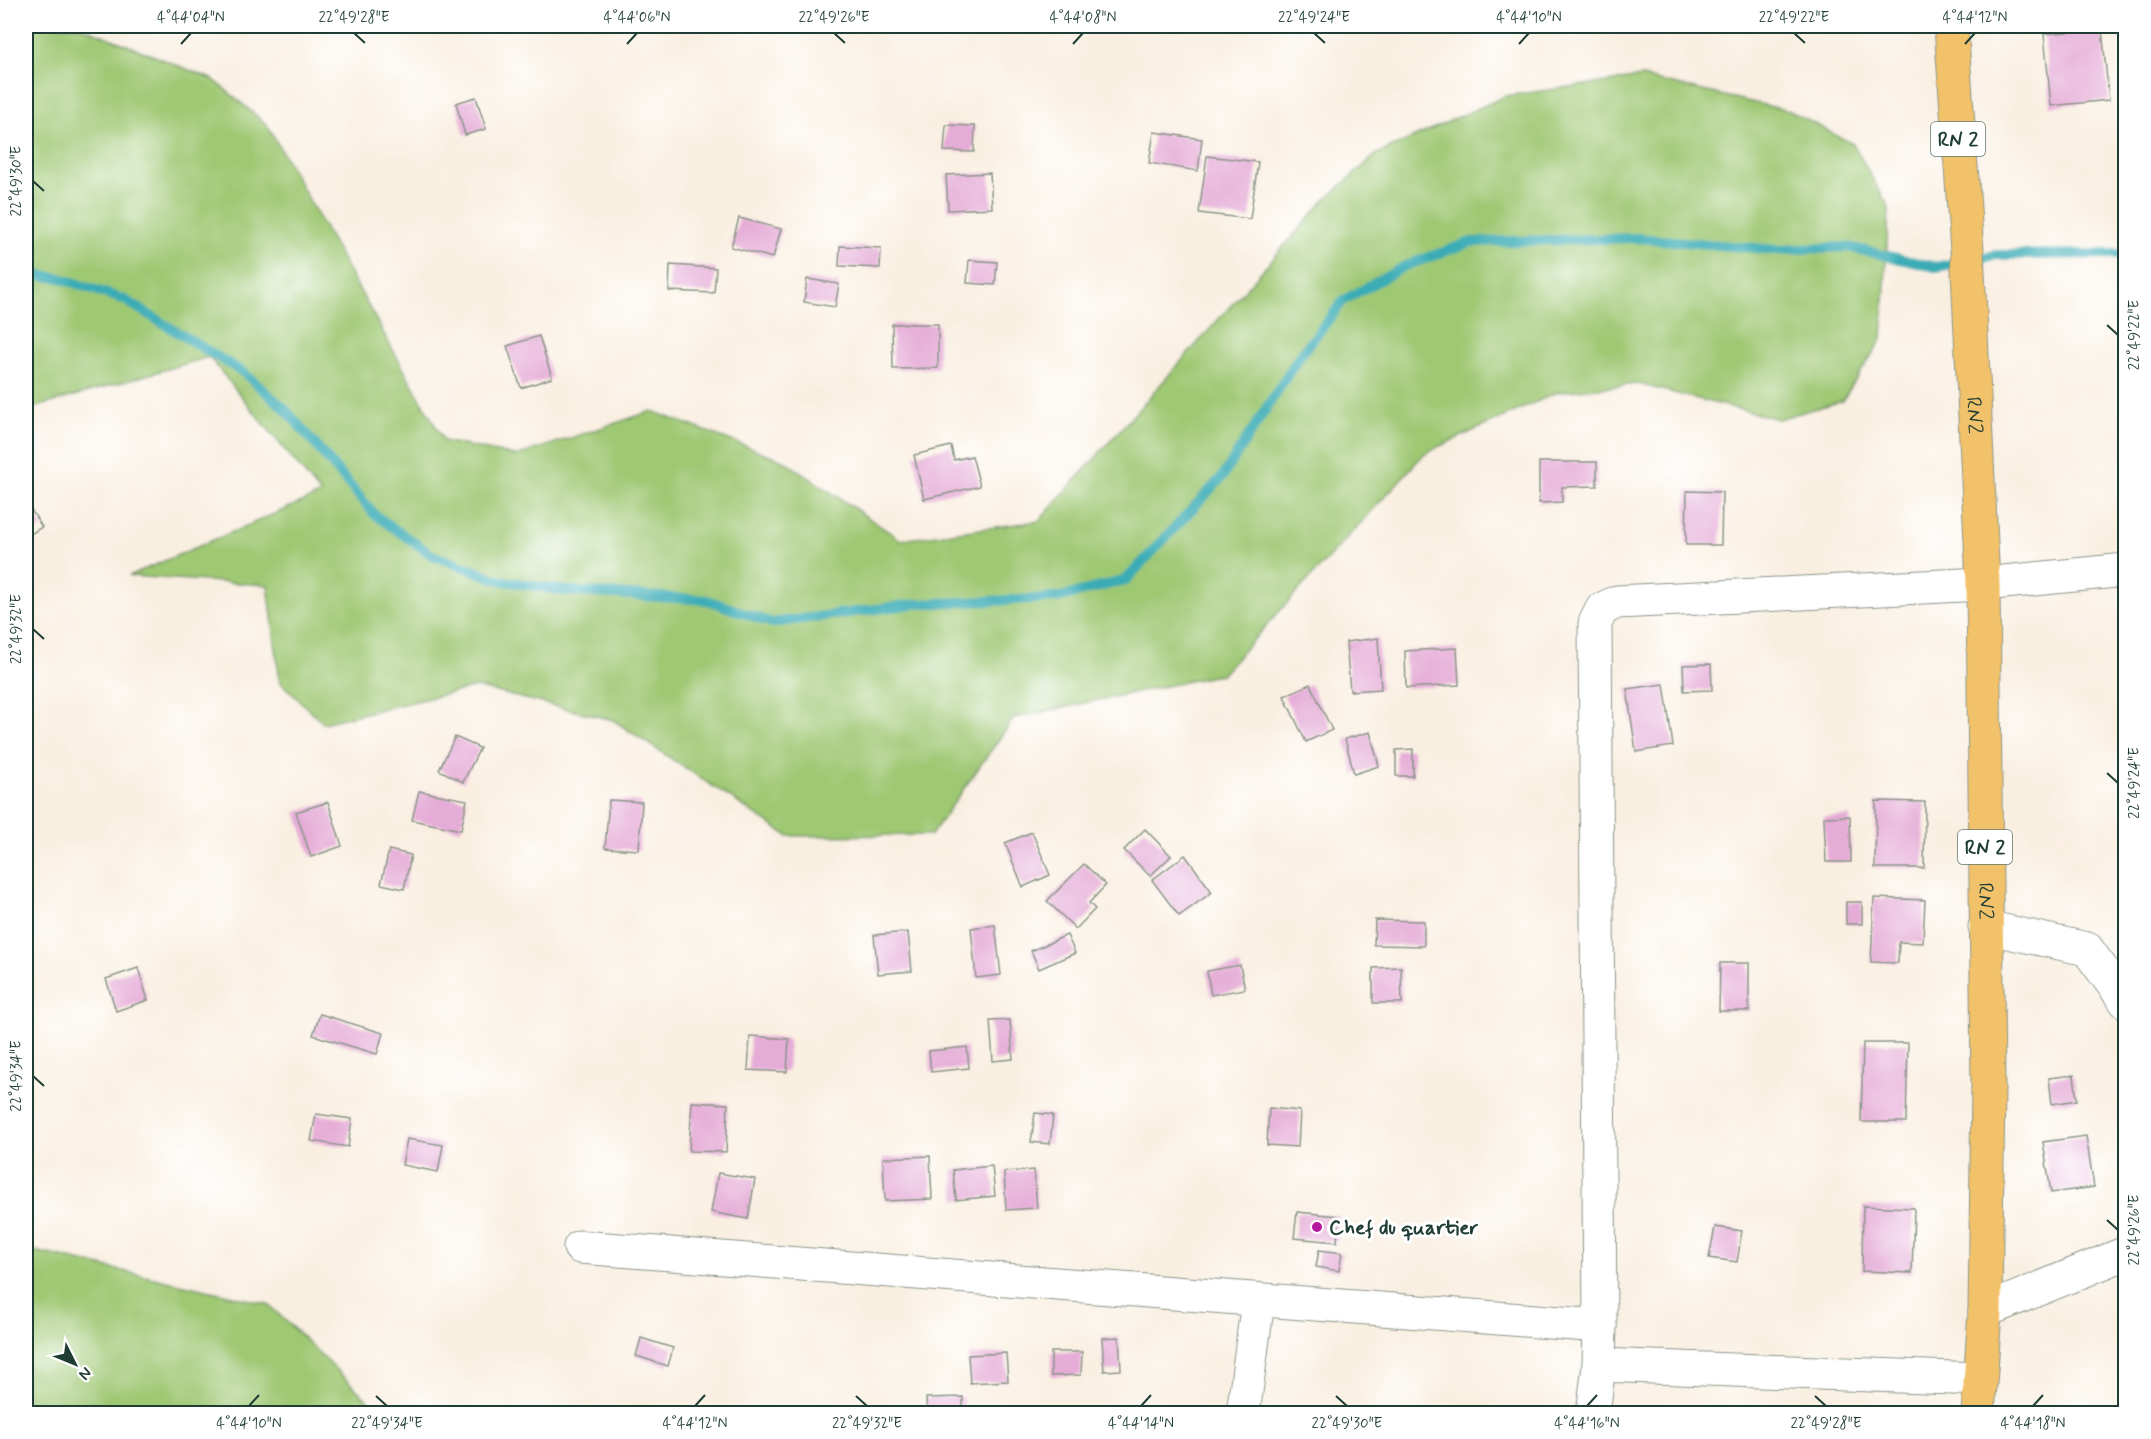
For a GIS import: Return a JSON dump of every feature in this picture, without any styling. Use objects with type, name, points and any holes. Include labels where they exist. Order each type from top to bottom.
[{"type":"main road","name":"RN2","points":[[1951,26],[1968,266],[1983,584],[1988,1087],[1985,1311],[1978,1413]]},
{"type":"street","points":[[1593,1413],[1599,1365],[1600,1326],[1595,623],[1602,609],[1617,602],[1983,584],[2126,570]]},
{"type":"street","points":[[1985,927],[2087,949],[2126,1002]]},
{"type":"street","points":[[580,1247],[1600,1326]]},
{"type":"street","points":[[1985,1311],[2126,1253]]},
{"type":"street","points":[[1243,1413],[1258,1301]]},
{"type":"street","points":[[1599,1365],[1980,1379]]},
{"type":"green space","points":[[26,26],[80,26],[214,80],[267,125],[444,441],[516,456],[652,411],[783,460],[901,540],[1039,521],[1325,200],[1377,154],[1505,96],[1642,77],[1790,111],[1853,144],[1889,208],[1882,339],[1842,401],[1778,419],[1638,384],[1558,392],[1425,453],[1222,674],[1014,718],[931,835],[788,836],[613,720],[476,687],[323,723],[280,682],[268,585],[129,576],[321,494],[209,357],[26,410]]},
{"type":"green space","points":[[26,1249],[268,1304],[381,1413],[26,1413]]},
{"type":"building","points":[[2102,29],[2109,100],[2051,106],[2044,34]]},
{"type":"building","points":[[476,97],[486,129],[465,135],[456,103]]},
{"type":"building","points":[[946,125],[975,126],[974,152],[944,151]]},
{"type":"building","points":[[1154,132],[1202,139],[1198,171],[1149,163]]},
{"type":"building","points":[[1207,156],[1258,162],[1250,219],[1199,213]]},
{"type":"building","points":[[990,173],[992,208],[948,210],[946,175]]},
{"type":"building","points":[[739,218],[781,229],[773,258],[731,247]]},
{"type":"building","points":[[840,246],[881,248],[880,268],[839,266]]},
{"type":"building","points":[[969,260],[997,262],[995,285],[967,283]]},
{"type":"building","points":[[670,265],[716,268],[714,293],[669,291]]},
{"type":"building","points":[[807,279],[839,284],[835,307],[804,302]]},
{"type":"building","points":[[892,324],[938,324],[938,368],[893,369]]},
{"type":"building","points":[[539,336],[552,378],[521,388],[507,346]]},
{"type":"building","points":[[951,446],[954,460],[972,456],[980,486],[924,499],[914,455]]},
{"type":"building","points":[[1539,462],[1597,462],[1597,486],[1562,487],[1562,502],[1539,503]]},
{"type":"building","points":[[1687,491],[1722,492],[1721,545],[1686,545]]},
{"type":"building","points":[[26,502],[42,527],[26,537]]},
{"type":"building","points":[[1378,638],[1381,689],[1350,691],[1346,642]]},
{"type":"building","points":[[1457,648],[1459,685],[1406,688],[1405,651]]},
{"type":"building","points":[[1711,664],[1712,690],[1684,691],[1683,665]]},
{"type":"building","points":[[1310,684],[1332,730],[1306,742],[1284,696]]},
{"type":"building","points":[[1664,684],[1673,746],[1636,752],[1627,689]]},
{"type":"building","points":[[1370,732],[1379,766],[1354,774],[1345,739]]},
{"type":"building","points":[[455,737],[480,748],[463,782],[439,770]]},
{"type":"building","points":[[1413,749],[1413,776],[1396,776],[1396,750]]},
{"type":"building","points":[[419,791],[467,800],[461,830],[412,820]]},
{"type":"building","points":[[609,800],[642,802],[639,850],[605,848]]},
{"type":"building","points":[[1876,801],[1925,802],[1924,868],[1875,868]]},
{"type":"building","points":[[328,802],[342,846],[311,857],[296,812]]},
{"type":"building","points":[[1850,816],[1851,862],[1826,862],[1824,817]]},
{"type":"building","points":[[1145,829],[1171,856],[1150,876],[1124,850]]},
{"type":"building","points":[[1032,832],[1050,875],[1023,887],[1005,843]]},
{"type":"building","points":[[389,850],[411,855],[404,889],[381,884]]},
{"type":"building","points":[[1185,855],[1212,892],[1179,916],[1152,880]]},
{"type":"building","points":[[1084,864],[1106,885],[1089,903],[1095,909],[1076,929],[1047,901]]},
{"type":"building","points":[[1874,898],[1925,900],[1923,943],[1899,942],[1898,963],[1871,962]]},
{"type":"building","points":[[1846,902],[1862,902],[1862,924],[1846,924]]},
{"type":"building","points":[[1375,920],[1424,921],[1424,946],[1374,945]]},
{"type":"building","points":[[995,925],[1001,975],[976,978],[971,928]]},
{"type":"building","points":[[908,932],[912,971],[878,974],[874,935]]},
{"type":"building","points":[[1067,935],[1075,953],[1039,969],[1031,951]]},
{"type":"building","points":[[1720,963],[1749,963],[1749,1011],[1719,1011]]},
{"type":"building","points":[[1240,965],[1245,989],[1211,995],[1207,971]]},
{"type":"building","points":[[1401,967],[1402,1003],[1373,1003],[1373,968]]},
{"type":"building","points":[[138,968],[148,1000],[116,1011],[106,979]]},
{"type":"building","points":[[320,1014],[383,1033],[377,1054],[313,1035]]},
{"type":"building","points":[[1010,1020],[1013,1059],[993,1061],[990,1021]]},
{"type":"building","points":[[750,1036],[789,1039],[787,1072],[748,1070]]},
{"type":"building","points":[[1863,1043],[1908,1043],[1906,1122],[1861,1122]]},
{"type":"building","points":[[967,1047],[969,1068],[931,1072],[929,1051]]},
{"type":"building","points":[[2074,1075],[2077,1100],[2052,1104],[2049,1078]]},
{"type":"building","points":[[692,1102],[728,1104],[726,1152],[689,1151]]},
{"type":"building","points":[[1269,1108],[1300,1111],[1298,1147],[1267,1145]]},
{"type":"building","points":[[1035,1113],[1053,1115],[1050,1144],[1031,1142]]},
{"type":"building","points":[[316,1114],[352,1119],[348,1147],[311,1141]]},
{"type":"building","points":[[2086,1136],[2094,1187],[2051,1193],[2043,1142]]},
{"type":"building","points":[[407,1139],[443,1145],[438,1172],[402,1165]]},
{"type":"building","points":[[930,1156],[932,1199],[885,1201],[883,1158]]},
{"type":"building","points":[[992,1166],[995,1196],[956,1200],[953,1170]]},
{"type":"building","points":[[1034,1170],[1037,1208],[1006,1210],[1004,1172]]},
{"type":"building","points":[[718,1173],[755,1179],[748,1219],[711,1212]]},
{"type":"building","points":[[1863,1206],[1914,1208],[1912,1273],[1862,1271]]},
{"type":"building","name":"Chef du quartier","points":[[1297,1212],[1339,1216],[1337,1242],[1294,1238]]},
{"type":"building","points":[[1715,1227],[1742,1231],[1737,1262],[1709,1258]]},
{"type":"building","points":[[1319,1250],[1342,1253],[1339,1271],[1316,1267]]},
{"type":"building","points":[[1119,1337],[1121,1370],[1104,1371],[1102,1338]]},
{"type":"building","points":[[641,1338],[673,1348],[668,1366],[636,1356]]},
{"type":"building","points":[[1051,1352],[1082,1352],[1081,1375],[1051,1376]]},
{"type":"building","points":[[1006,1353],[1008,1381],[970,1383],[968,1355]]},
{"type":"building","points":[[963,1397],[963,1414],[927,1414],[926,1398]]},
{"type":"waterway","points":[[26,274],[60,278],[125,300],[244,373],[285,409],[375,515],[432,555],[499,580],[566,591],[707,600],[772,623],[915,604],[1057,598],[1126,580],[1223,476],[1299,357],[1344,300],[1405,266],[1471,242],[1638,238],[1777,250],[1848,247],[1936,267],[1996,255],[2126,254]]},
{"type":"place","name":"Chef du quartier","points":[[1317,1227]]}]
